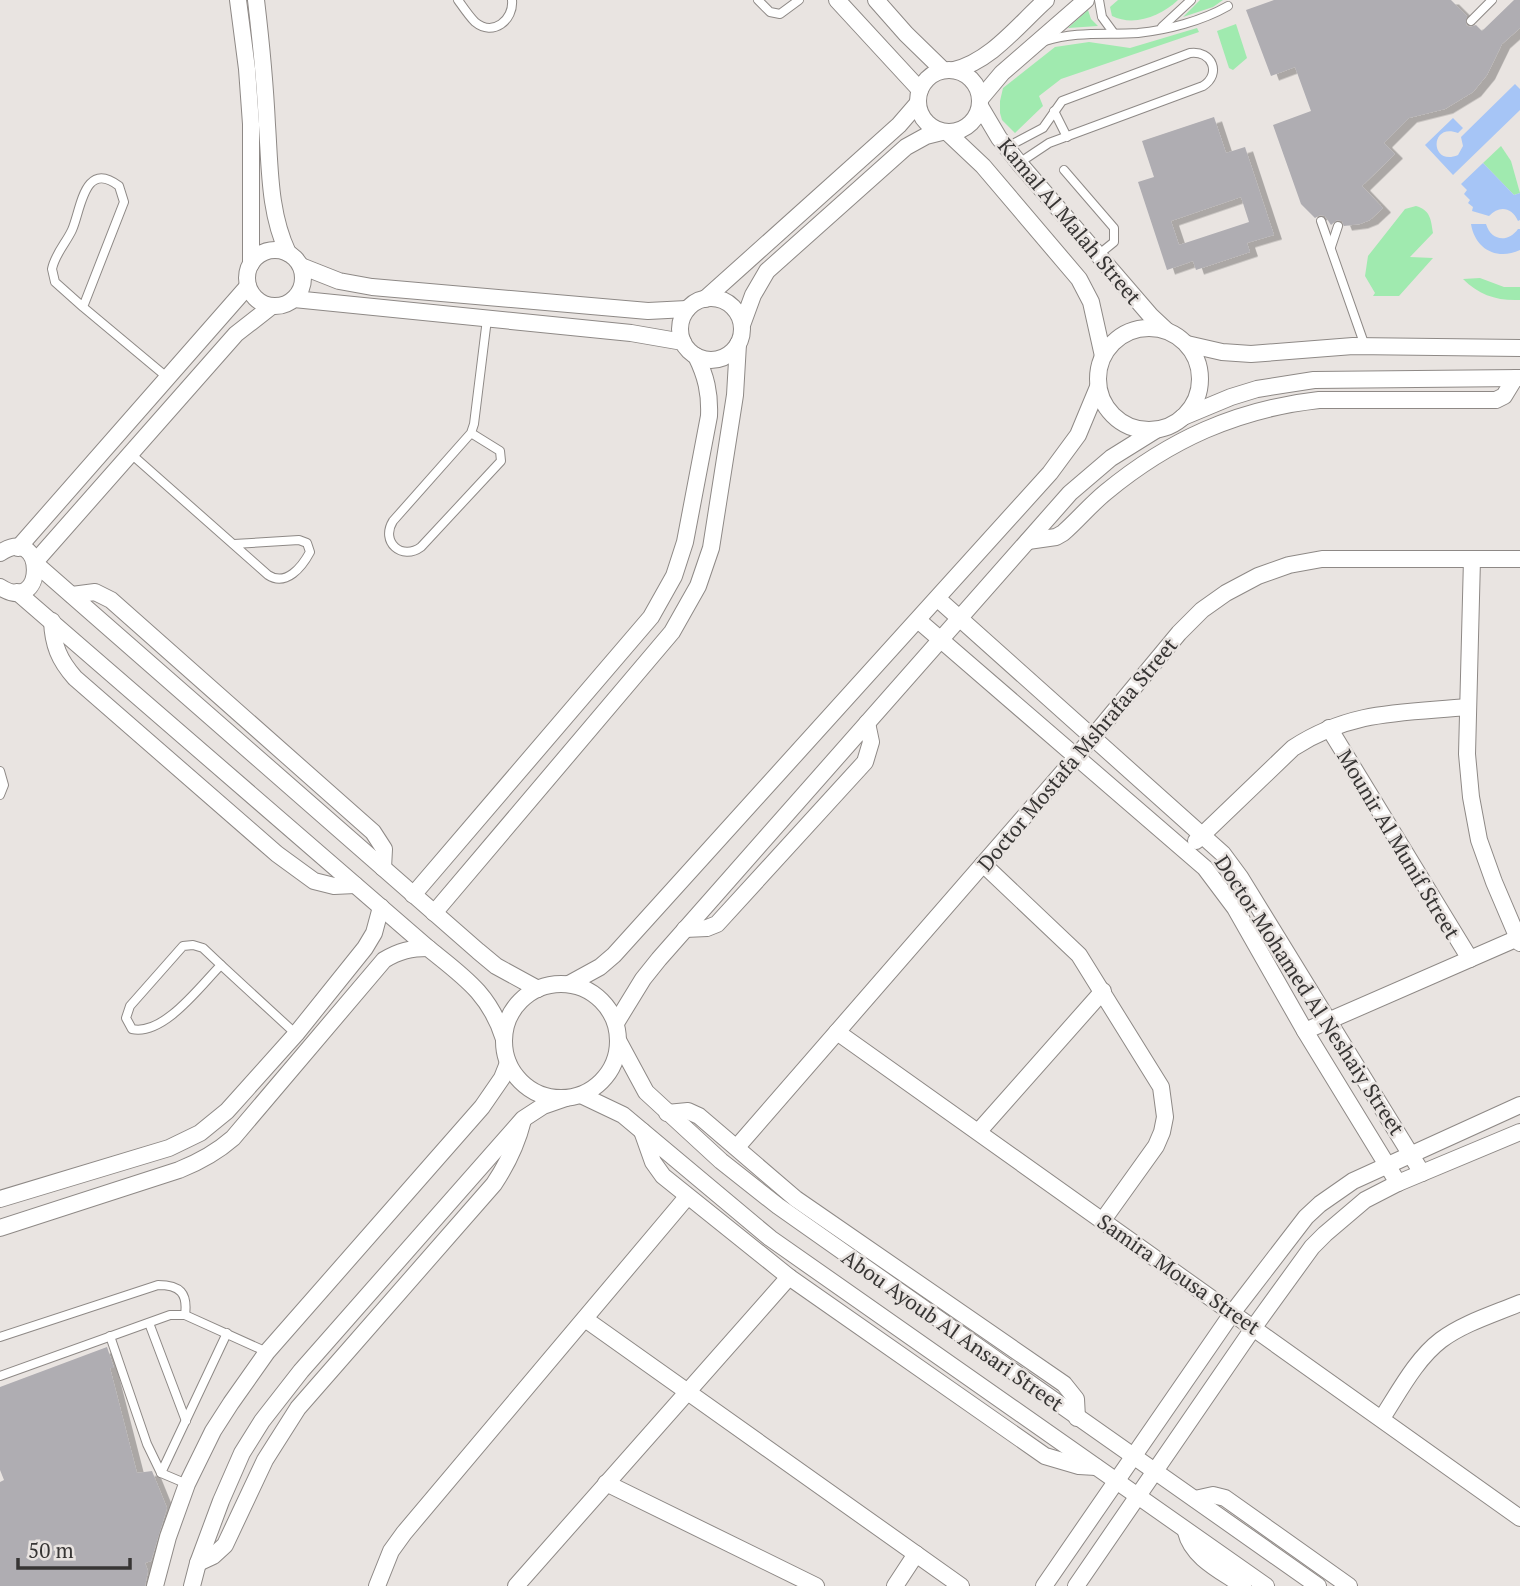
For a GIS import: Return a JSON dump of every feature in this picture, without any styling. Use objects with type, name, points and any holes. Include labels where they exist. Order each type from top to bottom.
[{"type":"street","points":[[238,0],[251,124],[251,264]]},
{"type":"street","points":[[256,0],[272,199],[278,228],[288,253],[301,266],[339,281],[372,287],[648,311],[687,309],[705,299],[899,125],[933,74],[967,66],[984,56],[1046,0]]},
{"type":"street","points":[[837,0],[919,96],[923,118],[931,127],[945,133]]},
{"type":"street","points":[[876,0],[906,34],[948,70],[972,79],[978,88],[981,102]]},
{"type":"street","points":[[434,913],[672,632],[688,606],[698,586],[710,548],[735,395],[742,325],[753,295],[767,271],[906,147],[926,136],[962,130],[971,125],[994,81],[1086,0]]},
{"type":"street","name":"Kamal Al Malah Street","points":[[981,102],[992,128],[1019,163],[1166,330]]},
{"type":"street","name":"Kamal Al Malah Street","points":[[945,133],[984,166],[1079,279],[1091,302],[1102,356]]},
{"type":"street","points":[[288,253],[272,251],[257,257],[251,264],[248,286],[257,300],[272,306],[280,306],[294,299],[487,318],[631,333],[683,342]]},
{"type":"street","points":[[294,299],[303,284],[301,266]]},
{"type":"street","points":[[11,550],[248,286]]},
{"type":"street","points":[[705,299],[725,301],[739,316],[742,325]]},
{"type":"street","points":[[10,590],[24,590],[35,579],[35,563],[130,453],[236,334],[272,306]]},
{"type":"street","points":[[413,895],[599,680],[651,617],[666,593],[685,542],[709,416],[707,384],[696,356],[683,342],[681,325],[687,309]]},
{"type":"street","points":[[1518,378],[1314,380],[1257,389],[1183,417],[1166,428],[1143,430],[1118,420],[1109,411],[1098,387],[1097,377],[1102,356],[1111,344],[1122,335],[1143,328],[1166,330],[1187,344],[1222,352],[1251,354],[1365,346],[1520,348]]},
{"type":"street","points":[[696,356],[715,359],[724,357],[738,344]]},
{"type":"street","points":[[1183,417],[1197,398],[1200,376],[1199,364],[1187,344]]},
{"type":"street","points":[[1028,541],[1056,537],[1063,533],[1104,494],[1150,459],[1239,415],[1319,400],[1496,400],[1504,396],[1518,378]]},
{"type":"street","points":[[569,984],[614,955],[939,599],[1063,457],[1087,418],[1098,387]]},
{"type":"street","points":[[616,1023],[643,979],[685,929],[1028,541],[1090,474],[1156,430]]},
{"type":"street","points":[[0,533],[11,550],[29,553],[35,563],[72,595],[95,592],[111,600],[373,832],[384,849],[383,868],[496,966],[538,989]]},
{"type":"street","name":"Doctor Mostafa Mshrafaa Street","points":[[737,1147],[1077,756],[1179,633],[1202,610],[1258,576],[1289,565],[1322,559],[1520,559]]},
{"type":"street","points":[[1305,1031],[1519,940],[1493,882],[1479,840],[1471,797],[1467,754],[1472,559]]},
{"type":"street","points":[[0,605],[10,590]]},
{"type":"street","points":[[10,590],[52,621],[482,994],[498,1020],[508,1063],[518,1078],[531,1089],[548,1096],[574,1096]]},
{"type":"street","name":"Doctor Mohamed Al Neshaiy Street","points":[[939,599],[1223,854],[1240,877],[1422,1174]]},
{"type":"street","points":[[52,621],[53,642],[61,662],[75,678],[277,854],[314,881],[334,886],[355,885]]},
{"type":"street","name":"Doctor Mohamed Al Neshaiy Street","points":[[919,621],[1186,850],[1222,888],[1398,1183]]},
{"type":"street","points":[[1186,850],[1293,748],[1329,728],[1366,716],[1468,707]]},
{"type":"street","points":[[685,929],[707,928],[717,924],[865,762],[871,742],[867,723]]},
{"type":"street","name":"Mounir Al Munif Street","points":[[1329,728],[1469,960]]},
{"type":"street","points":[[983,864],[1079,955],[1161,1087],[1165,1117],[1162,1132],[1156,1146],[1104,1220]]},
{"type":"street","points":[[0,1199],[142,1158],[192,1138],[227,1111],[296,1034],[365,948],[374,933],[381,907]]},
{"type":"street","points":[[0,1228],[169,1173],[203,1160],[219,1150],[239,1131],[384,960],[397,952],[428,948]]},
{"type":"street","points":[[192,1586],[198,1563],[243,1453],[281,1395],[523,1119],[543,1106],[574,1096],[604,1080],[617,1056],[619,1042],[616,1023],[610,1009],[587,989],[569,984],[550,984],[517,1004],[508,1020],[504,1039]]},
{"type":"street","points":[[979,1131],[1103,991]]},
{"type":"street","name":"Samira Mousa Street","points":[[837,1031],[1520,1518]]},
{"type":"street","name":"Abou Ayoub Al Ansari Street","points":[[619,1042],[646,1093],[721,1161],[778,1206],[1318,1586]]},
{"type":"street","points":[[155,1586],[168,1537],[187,1484],[213,1432],[267,1352],[482,1107],[497,1086],[508,1063]]},
{"type":"street","name":"Abou Ayoub Al Ansari Street","points":[[574,1096],[603,1104],[642,1129],[770,1238],[1266,1586]]},
{"type":"street","points":[[1044,1586],[1233,1312],[1306,1217],[1353,1181],[1520,1105]]},
{"type":"street","points":[[667,1113],[688,1111],[699,1116],[796,1199],[1064,1384],[1076,1399],[1077,1418]]},
{"type":"street","points":[[198,1563],[213,1556],[225,1545],[265,1460],[298,1408],[494,1184],[508,1164],[523,1119]]},
{"type":"street","points":[[642,1129],[650,1154],[663,1176],[789,1277],[1045,1456],[1079,1466],[1097,1467]]},
{"type":"street","points":[[1076,1586],[1312,1247],[1365,1200],[1398,1183],[1520,1132]]},
{"type":"street","points":[[377,1586],[391,1551],[404,1533],[687,1197]]},
{"type":"street","points":[[516,1586],[789,1277]]},
{"type":"street","points":[[1382,1418],[1419,1364],[1441,1340],[1518,1306]]},
{"type":"street","points":[[585,1319],[961,1586]]},
{"type":"street","points":[[606,1483],[816,1586]]},
{"type":"street","points":[[1195,1499],[1213,1495],[1225,1498],[1349,1586]]},
{"type":"street","points":[[1186,1530],[1189,1541],[1200,1556],[1243,1586]]},
{"type":"street","points":[[895,1586],[916,1554]]},
{"type":"lane","points":[[458,0],[476,22],[490,27],[498,26],[509,17],[512,0]]},
{"type":"lane","points":[[758,0],[775,14],[784,12],[799,0]]},
{"type":"lane","points":[[1099,0],[1102,17],[1114,32]]},
{"type":"lane","points":[[1160,29],[1191,0]]},
{"type":"lane","points":[[1471,20],[1492,0]]},
{"type":"lane","points":[[1032,46],[1071,35],[1137,33],[1160,29],[1201,18],[1227,6]]},
{"type":"lane","points":[[1007,147],[1043,128],[1062,101],[1190,53],[1201,53],[1210,60],[1213,76],[1203,86],[1041,147],[1019,163]]},
{"type":"lane","points":[[1054,111],[1067,137]]},
{"type":"lane","points":[[1064,170],[1114,229],[1114,242],[1098,255]]},
{"type":"lane","points":[[83,307],[124,202],[119,186],[104,179],[96,180],[84,191],[72,229],[52,269],[55,282],[83,307],[168,378]]},
{"type":"lane","points":[[1321,221],[1365,346]]},
{"type":"lane","points":[[1331,247],[1338,226]]},
{"type":"lane","points":[[471,432],[500,451],[501,461],[421,547],[410,553],[397,550],[389,540],[389,527],[471,432],[487,318]]},
{"type":"lane","points":[[130,453],[268,575],[279,580],[290,577],[310,551],[307,543],[299,540],[234,544]]},
{"type":"lane","points":[[0,771],[4,785],[0,795]]},
{"type":"lane","points":[[221,965],[169,1017],[144,1030],[136,1031],[129,1026],[126,1018],[130,1006],[183,946],[193,945],[203,948],[296,1034]]},
{"type":"lane","points":[[0,1337],[158,1285],[171,1285],[181,1292],[187,1303],[185,1315]]},
{"type":"lane","points":[[0,1376],[170,1315],[185,1315],[267,1352]]},
{"type":"lane","points":[[149,1322],[186,1421]]},
{"type":"lane","points":[[161,1473],[227,1333]]},
{"type":"lane","points":[[110,1336],[147,1444],[161,1473],[187,1484]]},
{"type":"green space","points":[[1118,0],[1178,0],[1155,15],[1129,20],[1112,16],[1110,7]]},
{"type":"green space","points":[[1200,0],[1223,0],[1213,7],[1183,17]]},
{"type":"green space","points":[[1088,10],[1091,19],[1098,26],[1068,28]]},
{"type":"green space","points":[[1236,24],[1247,58],[1233,70],[1229,68],[1217,31]]},
{"type":"green space","points":[[1197,28],[1199,32],[1061,79],[1039,96],[1043,106],[1015,133],[1002,120],[1000,101],[1003,88],[1055,47],[1089,42],[1130,48]]},
{"type":"green space","points":[[1501,146],[1511,161],[1520,193],[1514,195],[1483,163]]},
{"type":"green space","points":[[1416,206],[1429,216],[1433,233],[1410,257],[1433,258],[1399,296],[1373,296],[1375,293],[1365,276],[1368,256],[1405,209]]},
{"type":"green space","points":[[1480,278],[1504,287],[1520,287],[1520,300],[1489,296],[1463,279]]},
{"type":"water","points":[[1515,84],[1520,89],[1520,110],[1453,175],[1425,145],[1453,118],[1463,128],[1458,133],[1442,133],[1437,144],[1442,155],[1458,155],[1463,146],[1461,137]]},
{"type":"water","points":[[1483,163],[1514,195],[1520,193],[1520,220],[1505,209],[1497,210],[1489,216],[1472,211],[1473,207],[1468,203],[1470,200],[1464,194],[1467,190],[1461,184]]},
{"type":"water","points":[[1471,224],[1486,224],[1492,234],[1500,238],[1509,237],[1520,229],[1520,250],[1503,254],[1488,250],[1477,240]]},
{"type":"building","points":[[1274,0],[1451,0],[1467,16],[1466,25],[1476,25],[1482,31],[1514,0],[1520,0],[1520,28],[1502,44],[1487,75],[1473,92],[1445,109],[1409,118],[1384,143],[1395,154],[1362,186],[1383,208],[1370,220],[1360,224],[1344,226],[1342,221],[1337,220],[1331,225],[1325,216],[1315,218],[1301,204],[1273,125],[1311,111],[1295,67],[1271,76],[1246,10]]},
{"type":"building","points":[[1214,117],[1226,153],[1245,147],[1274,235],[1247,243],[1250,252],[1196,270],[1193,261],[1167,270],[1138,182],[1154,177],[1142,141]],"holes":[[[1241,197],[1249,222],[1179,245],[1171,221]]]},
{"type":"building","points":[[107,1347],[137,1473],[152,1471],[167,1508],[151,1561],[145,1563],[148,1571],[145,1586],[0,1586],[0,1482],[4,1480],[0,1470],[0,1387]]}]
